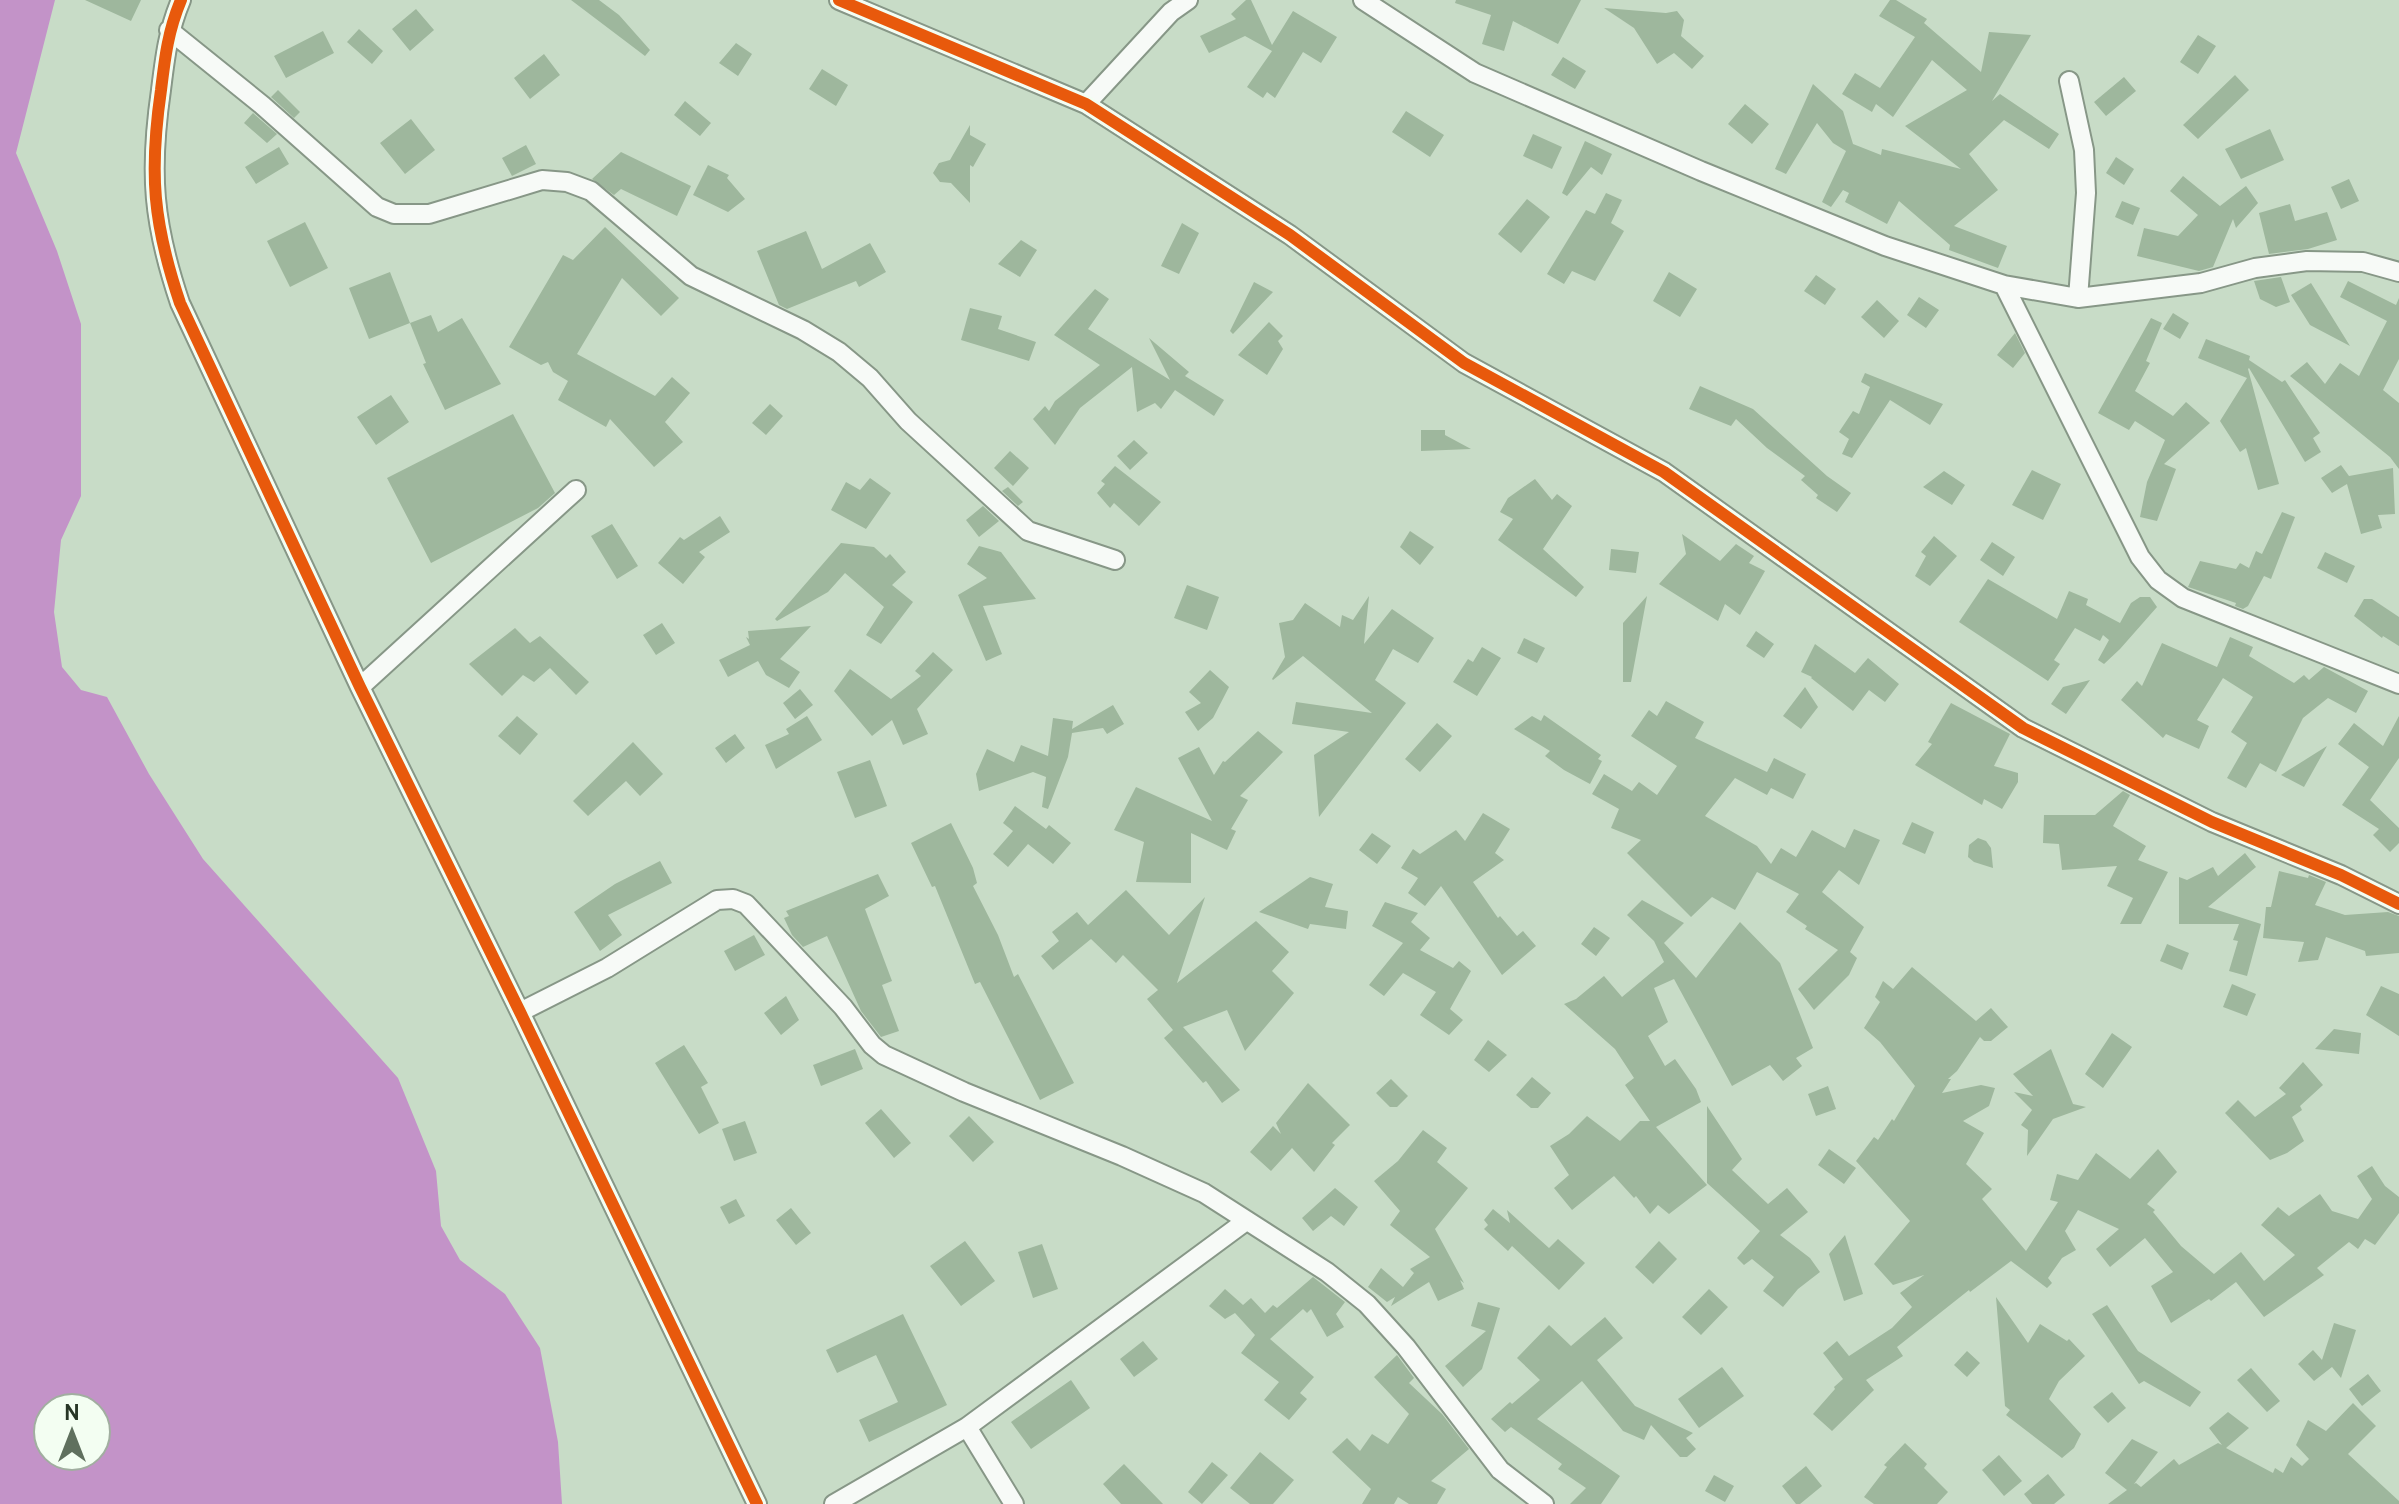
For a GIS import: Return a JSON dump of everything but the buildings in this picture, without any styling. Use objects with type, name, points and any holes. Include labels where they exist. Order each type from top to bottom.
[{"type":"street","points":[[181,0],[169,30],[154,141],[154,199],[165,259],[180,303],[360,687],[757,1504]]},
{"type":"street","points":[[839,0],[1086,104],[1290,235],[1464,363],[1664,472],[2023,728],[2212,822],[2341,875],[2399,904]]},
{"type":"street","points":[[1086,104],[1171,12],[1188,0]]},
{"type":"street","points":[[1363,0],[1475,73],[1701,171],[1885,246],[2004,285],[2078,298],[2201,283],[2255,268],[2307,261],[2363,262],[2399,272]]},
{"type":"street","points":[[169,30],[262,105],[377,207],[394,214],[429,214],[542,180],[567,182],[591,191],[691,276],[803,330],[839,352],[870,378],[908,421],[1028,531],[1115,560]]},
{"type":"street","points":[[2069,81],[2084,150],[2086,193],[2078,298]]},
{"type":"street","points":[[2004,285],[2140,557],[2158,580],[2183,598],[2399,684]]},
{"type":"street","points":[[360,687],[576,490]]},
{"type":"street","points":[[520,1012],[607,968],[717,900],[733,899],[746,904],[884,1055],[1204,1193],[1327,1272],[1367,1304],[1406,1347],[1490,1460],[1510,1480],[1544,1504]]},
{"type":"street","points":[[834,1504],[967,1427],[1246,1221]]},
{"type":"street","points":[[967,1427],[1014,1504]]},
{"type":"shaded area","points":[[0,0],[55,0],[16,153],[57,251],[81,324],[81,496],[61,540],[54,612],[62,667],[81,690],[107,697],[149,774],[203,859],[398,1078],[436,1171],[441,1226],[460,1260],[505,1294],[540,1348],[558,1442],[562,1504],[0,1504]]},
{"type":"cycle path","points":[[181,0],[166,55],[155,147],[159,222],[180,303],[360,687],[757,1504]]},
{"type":"cycle path","points":[[839,0],[1086,104],[1290,235],[1464,363],[1664,472],[2023,728],[2212,822],[2341,875],[2399,904]]}]
